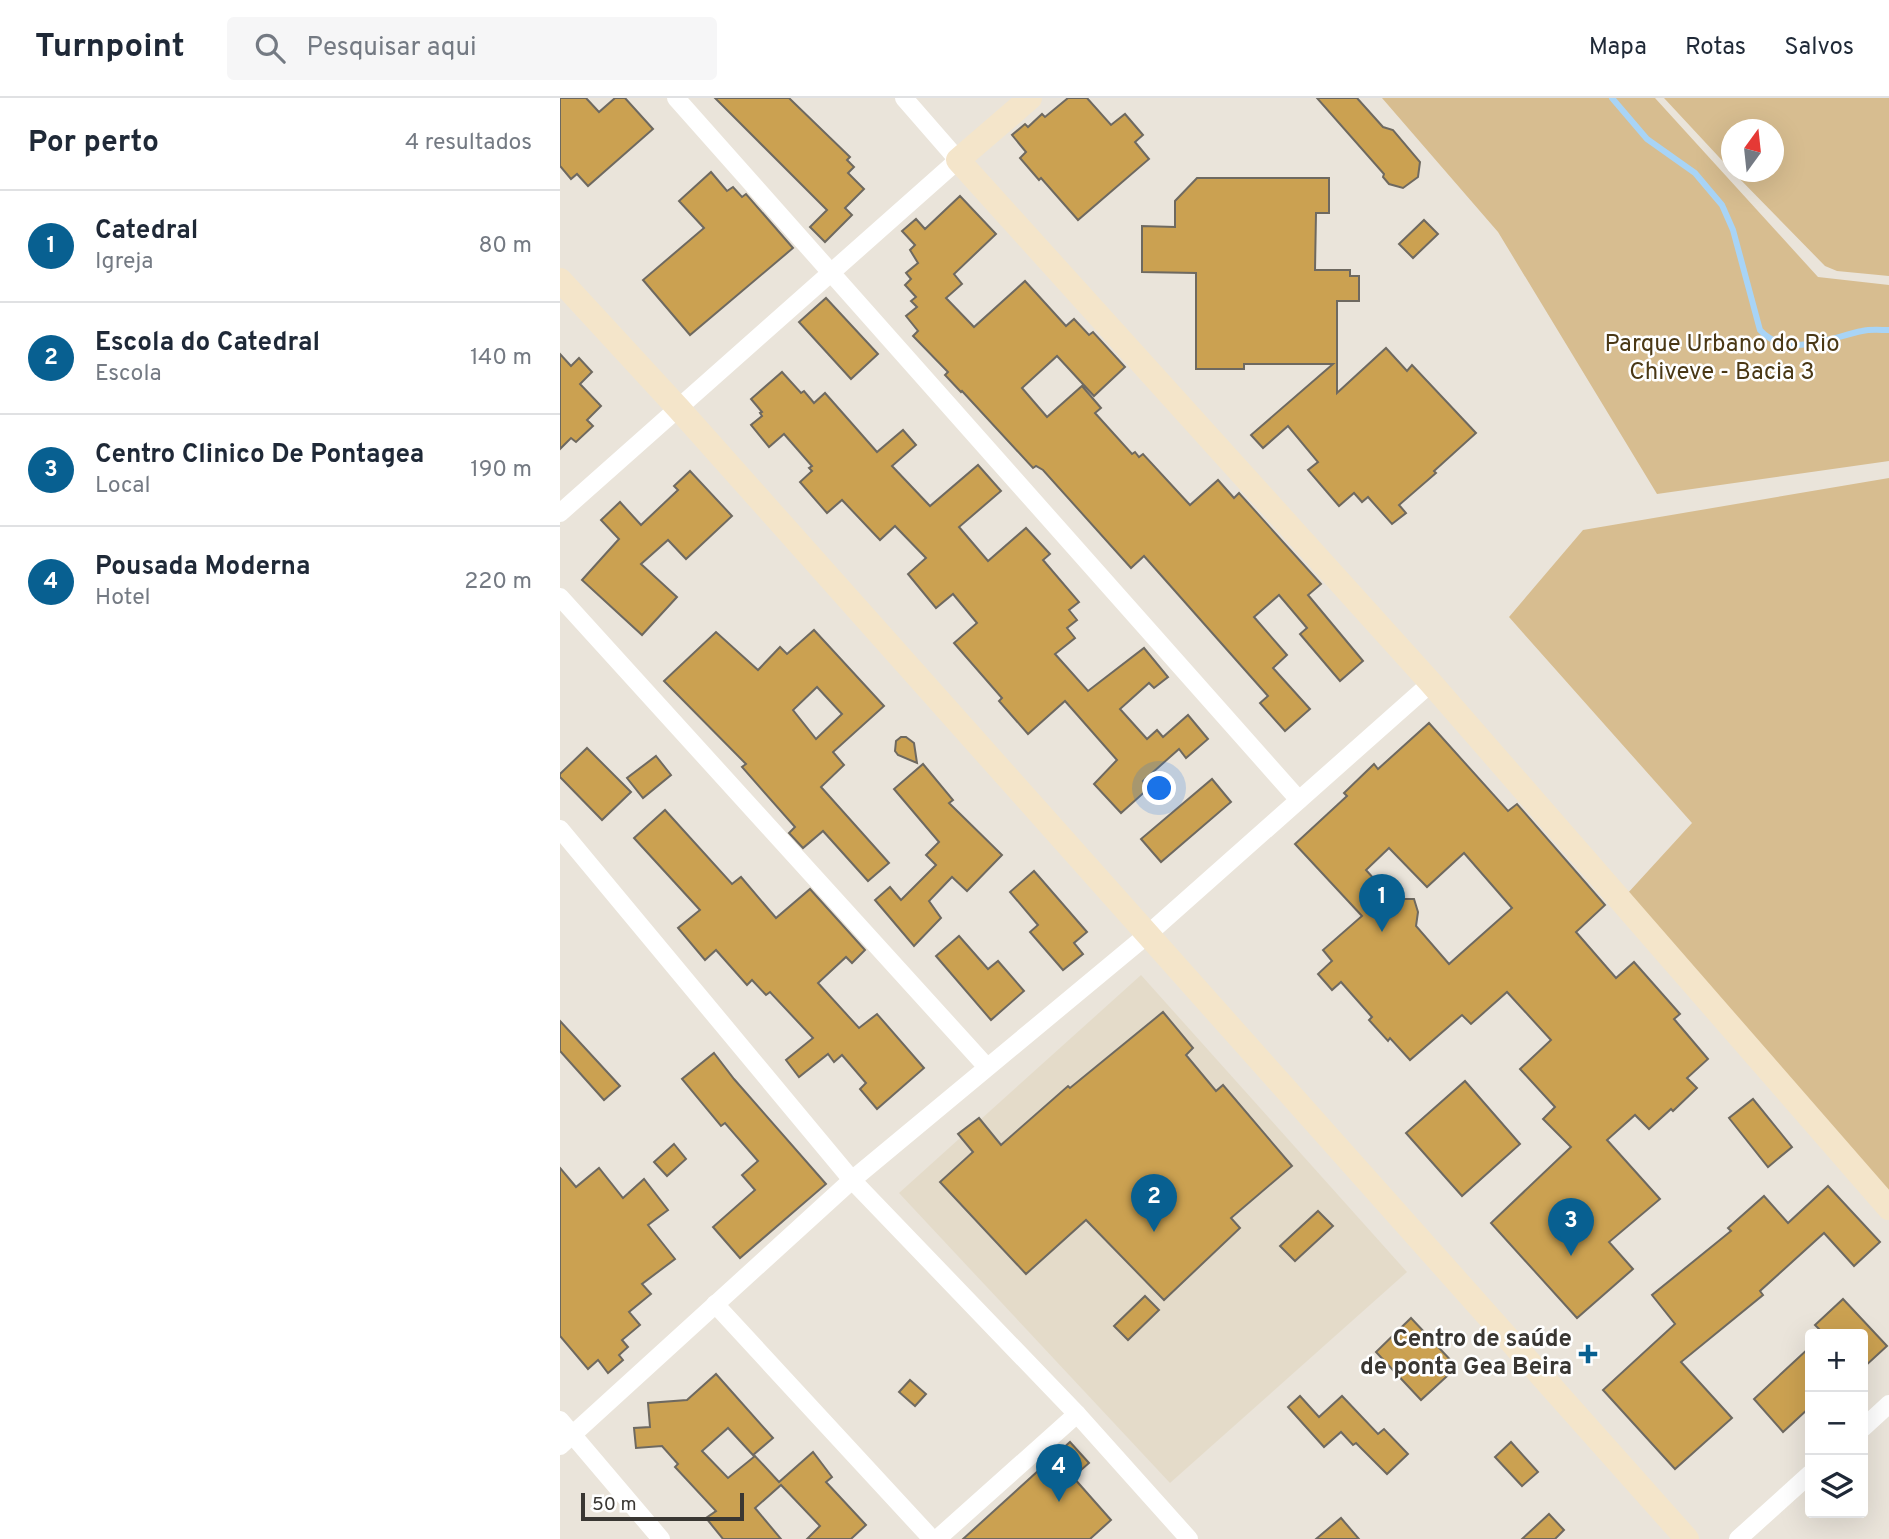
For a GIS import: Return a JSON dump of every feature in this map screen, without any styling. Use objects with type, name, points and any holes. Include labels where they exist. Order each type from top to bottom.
[{"type":"street","points":[[676,98],[1299,800]]},
{"type":"street","points":[[904,98],[1431,683],[1889,1208]]},
{"type":"street","points":[[560,513],[1030,98]]},
{"type":"street","points":[[560,280],[679,409],[1688,1539]]},
{"type":"street","points":[[560,597],[986,1066]]},
{"type":"street","points":[[560,1446],[852,1180],[1147,935],[1431,683]]},
{"type":"street","points":[[560,829],[852,1180],[1077,1414],[1189,1539]]},
{"type":"street","points":[[715,1304],[935,1539],[1077,1414]]},
{"type":"street","points":[[1868,1423],[1889,1404]]},
{"type":"street","points":[[560,1420],[661,1539]]},
{"type":"street","points":[[1738,1539],[1805,1479]]},
{"type":"shaded area","points":[[1141,975],[1407,1272],[1170,1483],[899,1193]]},
{"type":"green space","name":"Parque Urbano do Rio Chiveve - Bacia 3","points":[[1382,98],[1655,98],[1721,170],[1721,182],[1731,182],[1818,277],[1889,285],[1889,461],[1657,494],[1498,232]]},
{"type":"green space","points":[[1664,98],[1889,98],[1889,276],[1837,271],[1825,266],[1743,182],[1784,182],[1784,119],[1721,119],[1721,159]]},
{"type":"green space","points":[[1889,478],[1889,1192],[1627,894],[1692,823],[1509,617],[1583,530]]},
{"type":"building","points":[[560,98],[586,98],[599,112],[615,98],[625,98],[653,129],[588,186],[577,174],[571,179],[560,166]]},
{"type":"building","points":[[715,98],[789,98],[850,157],[847,160],[854,167],[848,173],[864,189],[845,208],[852,215],[825,242],[810,227],[827,210]]},
{"type":"building","points":[[1068,98],[1087,98],[1111,125],[1125,114],[1143,135],[1135,142],[1149,159],[1078,220],[1020,158],[1026,152],[1012,135],[1025,124],[1028,127],[1042,114],[1045,117]]},
{"type":"building","points":[[1317,98],[1357,98],[1383,127],[1393,130],[1420,162],[1418,177],[1403,188],[1389,184],[1383,177],[1384,174]]},
{"type":"building","points":[[711,172],[727,191],[733,187],[742,197],[746,194],[793,248],[690,335],[643,280],[704,228],[679,201]]},
{"type":"building","points":[[1197,178],[1329,178],[1329,213],[1316,213],[1315,270],[1350,270],[1350,276],[1359,276],[1359,301],[1337,301],[1337,393],[1386,348],[1407,371],[1412,365],[1476,433],[1399,505],[1406,513],[1392,524],[1368,497],[1362,502],[1354,493],[1339,506],[1308,470],[1318,462],[1288,426],[1263,448],[1251,435],[1333,364],[1244,364],[1244,369],[1196,369],[1196,273],[1142,272],[1142,226],[1175,227],[1175,201]]},
{"type":"building","points":[[960,196],[996,234],[954,274],[962,284],[946,298],[974,327],[1025,281],[1066,326],[1074,319],[1089,335],[1093,332],[1125,367],[1094,396],[1057,356],[1022,388],[1047,417],[1082,386],[1101,408],[1095,413],[1132,454],[1135,452],[1139,457],[1143,454],[1190,505],[1218,480],[1234,498],[1239,493],[1321,584],[1308,595],[1363,661],[1340,681],[1300,634],[1307,628],[1279,595],[1254,617],[1287,655],[1273,668],[1310,709],[1285,731],[1260,703],[1268,696],[1144,556],[1131,568],[1043,470],[1036,466],[1033,468],[945,375],[948,372],[913,336],[918,331],[906,316],[917,307],[911,301],[916,297],[905,285],[911,279],[906,273],[918,263],[910,250],[915,245],[902,231],[916,219],[925,229]]},
{"type":"building","points":[[1424,220],[1438,234],[1413,258],[1399,244]]},
{"type":"building","points":[[826,298],[878,354],[851,379],[799,322]]},
{"type":"building","points":[[560,354],[571,366],[579,358],[592,372],[580,384],[601,406],[587,420],[593,426],[576,442],[571,438],[560,449]]},
{"type":"building","points":[[782,372],[814,403],[825,393],[877,452],[903,430],[916,445],[892,466],[930,506],[978,465],[1001,491],[959,527],[988,561],[1026,528],[1050,554],[1043,560],[1079,602],[1069,610],[1077,620],[1067,628],[1075,638],[1055,654],[1088,691],[1144,648],[1168,677],[1154,688],[1149,683],[1120,709],[1147,739],[1157,730],[1163,737],[1188,715],[1208,739],[1186,758],[1179,749],[1143,781],[1149,788],[1121,813],[1094,784],[1117,760],[1065,701],[1028,734],[999,701],[1002,698],[954,643],[977,623],[953,594],[936,608],[908,574],[926,558],[895,526],[880,540],[842,500],[827,513],[800,482],[812,471],[809,468],[812,466],[784,434],[769,447],[751,425],[762,416],[762,412],[751,399]]},
{"type":"building","points":[[690,471],[732,516],[686,559],[668,540],[641,564],[677,597],[642,635],[582,580],[619,539],[601,520],[620,502],[641,525],[678,490],[674,486]]},
{"type":"building","points":[[814,630],[884,706],[833,752],[844,765],[821,787],[889,863],[868,881],[823,831],[803,848],[789,833],[795,827],[742,767],[746,764],[664,681],[716,632],[758,670],[780,647],[787,654]],"holes":[[[817,687],[842,714],[816,739],[793,710]]]},
{"type":"building","points":[[1429,723],[1508,811],[1517,804],[1605,905],[1576,932],[1616,978],[1634,962],[1680,1014],[1674,1019],[1708,1059],[1687,1078],[1697,1088],[1673,1111],[1671,1109],[1649,1129],[1635,1115],[1607,1140],[1660,1199],[1609,1242],[1633,1269],[1577,1318],[1491,1223],[1571,1147],[1543,1119],[1555,1107],[1520,1069],[1551,1040],[1507,992],[1471,1024],[1462,1015],[1410,1060],[1369,1020],[1372,1017],[1341,982],[1332,990],[1318,974],[1332,961],[1323,950],[1362,916],[1295,844],[1347,796],[1344,793],[1374,764],[1378,769]],"holes":[[[1389,848],[1427,887],[1464,853],[1512,908],[1449,964],[1416,926],[1418,912],[1414,899],[1392,899],[1366,870]]]},
{"type":"building","points":[[901,737],[914,743],[917,763],[895,751],[896,741]]},
{"type":"building","points":[[587,748],[631,792],[602,820],[560,777]]},
{"type":"building","points":[[656,756],[671,775],[643,798],[627,778]]},
{"type":"building","points":[[923,764],[953,800],[949,803],[1002,855],[967,891],[952,877],[929,901],[941,918],[914,946],[875,900],[890,887],[901,900],[936,865],[926,855],[939,842],[894,789]]},
{"type":"building","points":[[1212,779],[1231,802],[1161,862],[1141,839]]},
{"type":"building","points":[[665,810],[732,884],[741,877],[776,918],[810,889],[865,950],[852,963],[846,957],[818,983],[859,1028],[877,1014],[924,1068],[877,1109],[860,1089],[866,1083],[842,1055],[834,1062],[828,1054],[799,1077],[786,1060],[813,1038],[770,992],[766,995],[752,980],[747,985],[716,950],[705,960],[678,928],[700,910],[634,838]]},
{"type":"building","points":[[1034,871],[1087,932],[1074,943],[1083,954],[1063,970],[1030,932],[1038,925],[1010,892]]},
{"type":"building","points":[[959,936],[988,969],[998,961],[1024,991],[991,1020],[936,956]]},
{"type":"building","points":[[1163,1012],[1193,1048],[1186,1055],[1216,1091],[1223,1085],[1292,1166],[1231,1218],[1240,1228],[1164,1300],[1086,1220],[1026,1274],[940,1182],[973,1152],[958,1134],[979,1118],[1001,1145],[1068,1086],[1070,1088]]},
{"type":"building","points":[[560,1021],[620,1086],[604,1100],[560,1051]]},
{"type":"building","points":[[714,1053],[826,1184],[740,1258],[713,1227],[755,1190],[742,1175],[758,1161],[725,1123],[721,1126],[682,1079]]},
{"type":"building","points":[[1465,1081],[1520,1144],[1462,1196],[1406,1133]]},
{"type":"building","points":[[1753,1099],[1792,1147],[1768,1167],[1729,1118]]},
{"type":"building","points":[[674,1144],[686,1159],[667,1176],[654,1162]]},
{"type":"building","points":[[560,1168],[576,1187],[599,1168],[623,1198],[644,1179],[668,1210],[648,1225],[675,1259],[642,1284],[651,1294],[629,1312],[640,1325],[622,1340],[628,1347],[619,1355],[623,1360],[608,1373],[598,1360],[588,1369],[560,1336]]},
{"type":"building","points":[[1828,1186],[1880,1242],[1854,1266],[1824,1233],[1760,1291],[1763,1295],[1681,1362],[1732,1418],[1675,1469],[1603,1390],[1675,1324],[1652,1295],[1731,1231],[1728,1228],[1764,1196],[1788,1223]]},
{"type":"building","points":[[1318,1211],[1333,1226],[1295,1261],[1280,1246]]},
{"type":"building","points":[[1145,1296],[1159,1310],[1128,1340],[1114,1326]]},
{"type":"building","points":[[1843,1299],[1887,1346],[1868,1363],[1868,1329],[1819,1329],[1815,1325]]},
{"type":"building","points":[[1411,1318],[1457,1367],[1421,1400],[1376,1352]]},
{"type":"building","points":[[1805,1352],[1805,1412],[1783,1432],[1754,1399]]},
{"type":"building","points":[[716,1374],[773,1438],[753,1455],[728,1428],[702,1451],[728,1478],[755,1456],[779,1482],[813,1452],[832,1477],[826,1482],[866,1525],[851,1539],[807,1539],[820,1526],[781,1485],[755,1508],[781,1539],[723,1539],[706,1518],[716,1511],[675,1467],[678,1464],[662,1446],[636,1448],[634,1428],[650,1427],[648,1403],[687,1400]]},
{"type":"building","points":[[910,1380],[926,1394],[915,1406],[899,1392]]},
{"type":"building","points":[[1300,1396],[1319,1417],[1342,1396],[1378,1434],[1384,1429],[1408,1454],[1387,1474],[1341,1432],[1324,1447],[1288,1407]]},
{"type":"building","points":[[1070,1442],[1089,1463],[1073,1477],[1111,1520],[1090,1539],[963,1539]]},
{"type":"building","points":[[1511,1442],[1538,1472],[1522,1486],[1495,1457]]},
{"type":"building","points":[[1549,1514],[1564,1530],[1555,1539],[1522,1539]]},
{"type":"building","points":[[1341,1518],[1359,1539],[1316,1539]]},
{"type":"waterway","points":[[1612,98],[1647,139],[1695,173],[1722,205],[1733,230],[1760,330],[1770,339],[1795,345],[1865,330],[1889,330]]},
{"type":"place","name":"Catedral","points":[[1382,932]]},
{"type":"place","name":"Escola do Catedral","points":[[1154,1232]]},
{"type":"place","name":"Centro Clinico De Pontagea","points":[[1571,1256]]},
{"type":"place","name":"Centro de saúde de ponta Gea Beira","points":[[1588,1354]]},
{"type":"place","name":"Pousada Moderna","points":[[1059,1502]]}]
